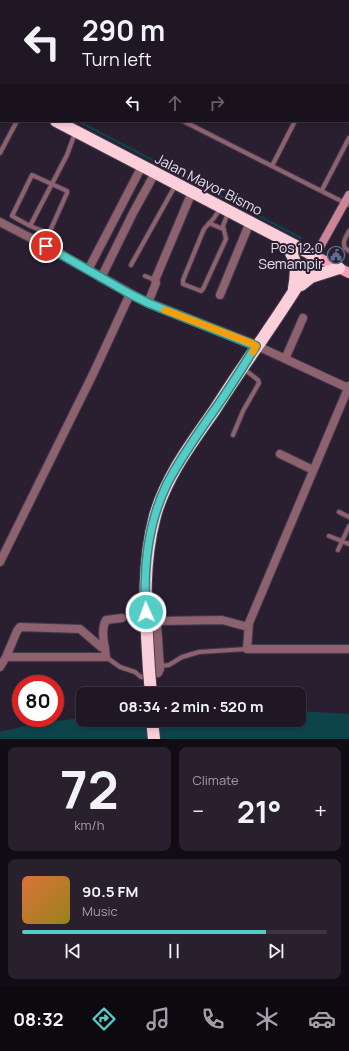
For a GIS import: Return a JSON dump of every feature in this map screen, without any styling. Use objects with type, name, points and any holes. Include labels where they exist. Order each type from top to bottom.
[{"type":"highway","name":"Jalan Mayor Bismo","points":[[58,122],[315,256]]},
{"type":"highway","points":[[280,237],[287,246],[297,269],[293,293]]},
{"type":"highway","points":[[152,687],[156,670],[145,598],[145,578],[146,560],[156,514],[167,485],[193,440],[293,293],[315,256]]},
{"type":"highway","points":[[293,293],[303,283],[311,278],[344,271]]},
{"type":"highway","points":[[153,727],[154,739]]},
{"type":"main road","points":[[315,256],[348,201]]},
{"type":"main road","name":"Jalan Mayor Bismo","points":[[315,256],[344,271]]},
{"type":"street","points":[[88,270],[142,166]]},
{"type":"street","points":[[101,278],[133,213],[155,173]]},
{"type":"street","points":[[148,303],[156,283],[155,280],[192,192]]},
{"type":"street","points":[[0,222],[148,303],[256,346],[348,390],[248,627],[246,649],[349,649]]},
{"type":"street","points":[[220,295],[250,222]]},
{"type":"street","points":[[0,562],[94,372],[130,294]]},
{"type":"street","points":[[285,359],[304,318]]},
{"type":"street","points":[[280,454],[313,470]]},
{"type":"street","points":[[6,657],[106,657],[103,633],[105,621],[122,618]]},
{"type":"street","points":[[156,670],[159,621],[222,620],[248,627]]},
{"type":"street","points":[[0,667],[20,627],[80,629],[101,647],[105,648]]},
{"type":"lane","points":[[0,153],[16,122]]},
{"type":"lane","points":[[186,122],[272,166],[348,201]]},
{"type":"lane","points":[[272,166],[294,122]]},
{"type":"lane","points":[[30,226],[67,156],[75,131]]},
{"type":"lane","points":[[322,190],[349,138]]},
{"type":"lane","points":[[34,176],[67,193],[50,231],[46,233],[30,226],[12,216],[31,177],[34,176]]},
{"type":"lane","points":[[131,265],[176,183]]},
{"type":"lane","points":[[225,209],[223,229],[226,241],[203,289],[201,290],[183,284],[183,280],[204,229],[225,209]]},
{"type":"lane","points":[[210,223],[223,229]]},
{"type":"lane","points":[[349,232],[344,242],[345,248],[349,251]]},
{"type":"lane","points":[[145,276],[155,280]]},
{"type":"lane","points":[[233,435],[243,410],[259,383],[258,380],[242,368]]},
{"type":"lane","points":[[339,512],[349,517]]},
{"type":"lane","points":[[338,550],[349,526]]},
{"type":"lane","points":[[329,536],[349,544]]},
{"type":"lane","points":[[156,606],[155,621],[158,622]]},
{"type":"lane","points":[[106,657],[120,667],[135,672],[141,676],[152,677],[156,670],[169,665],[182,657],[199,652],[246,649]]},
{"type":"shaded area","points":[[306,711],[349,714],[349,739],[0,739],[0,732],[21,727],[64,727],[64,720],[76,719],[76,727],[306,727]]},
{"type":"waterway","points":[[80,122],[301,238]]},
{"type":"slow traffic","points":[[165,310],[251,343],[256,346],[253,352]]},
{"type":"place","name":"Pos 12.0 Semampir","points":[[336,255]]},
{"type":"route","points":[[46,246],[148,303],[256,346],[193,440],[167,485],[156,514],[146,560],[146,612]]}]
